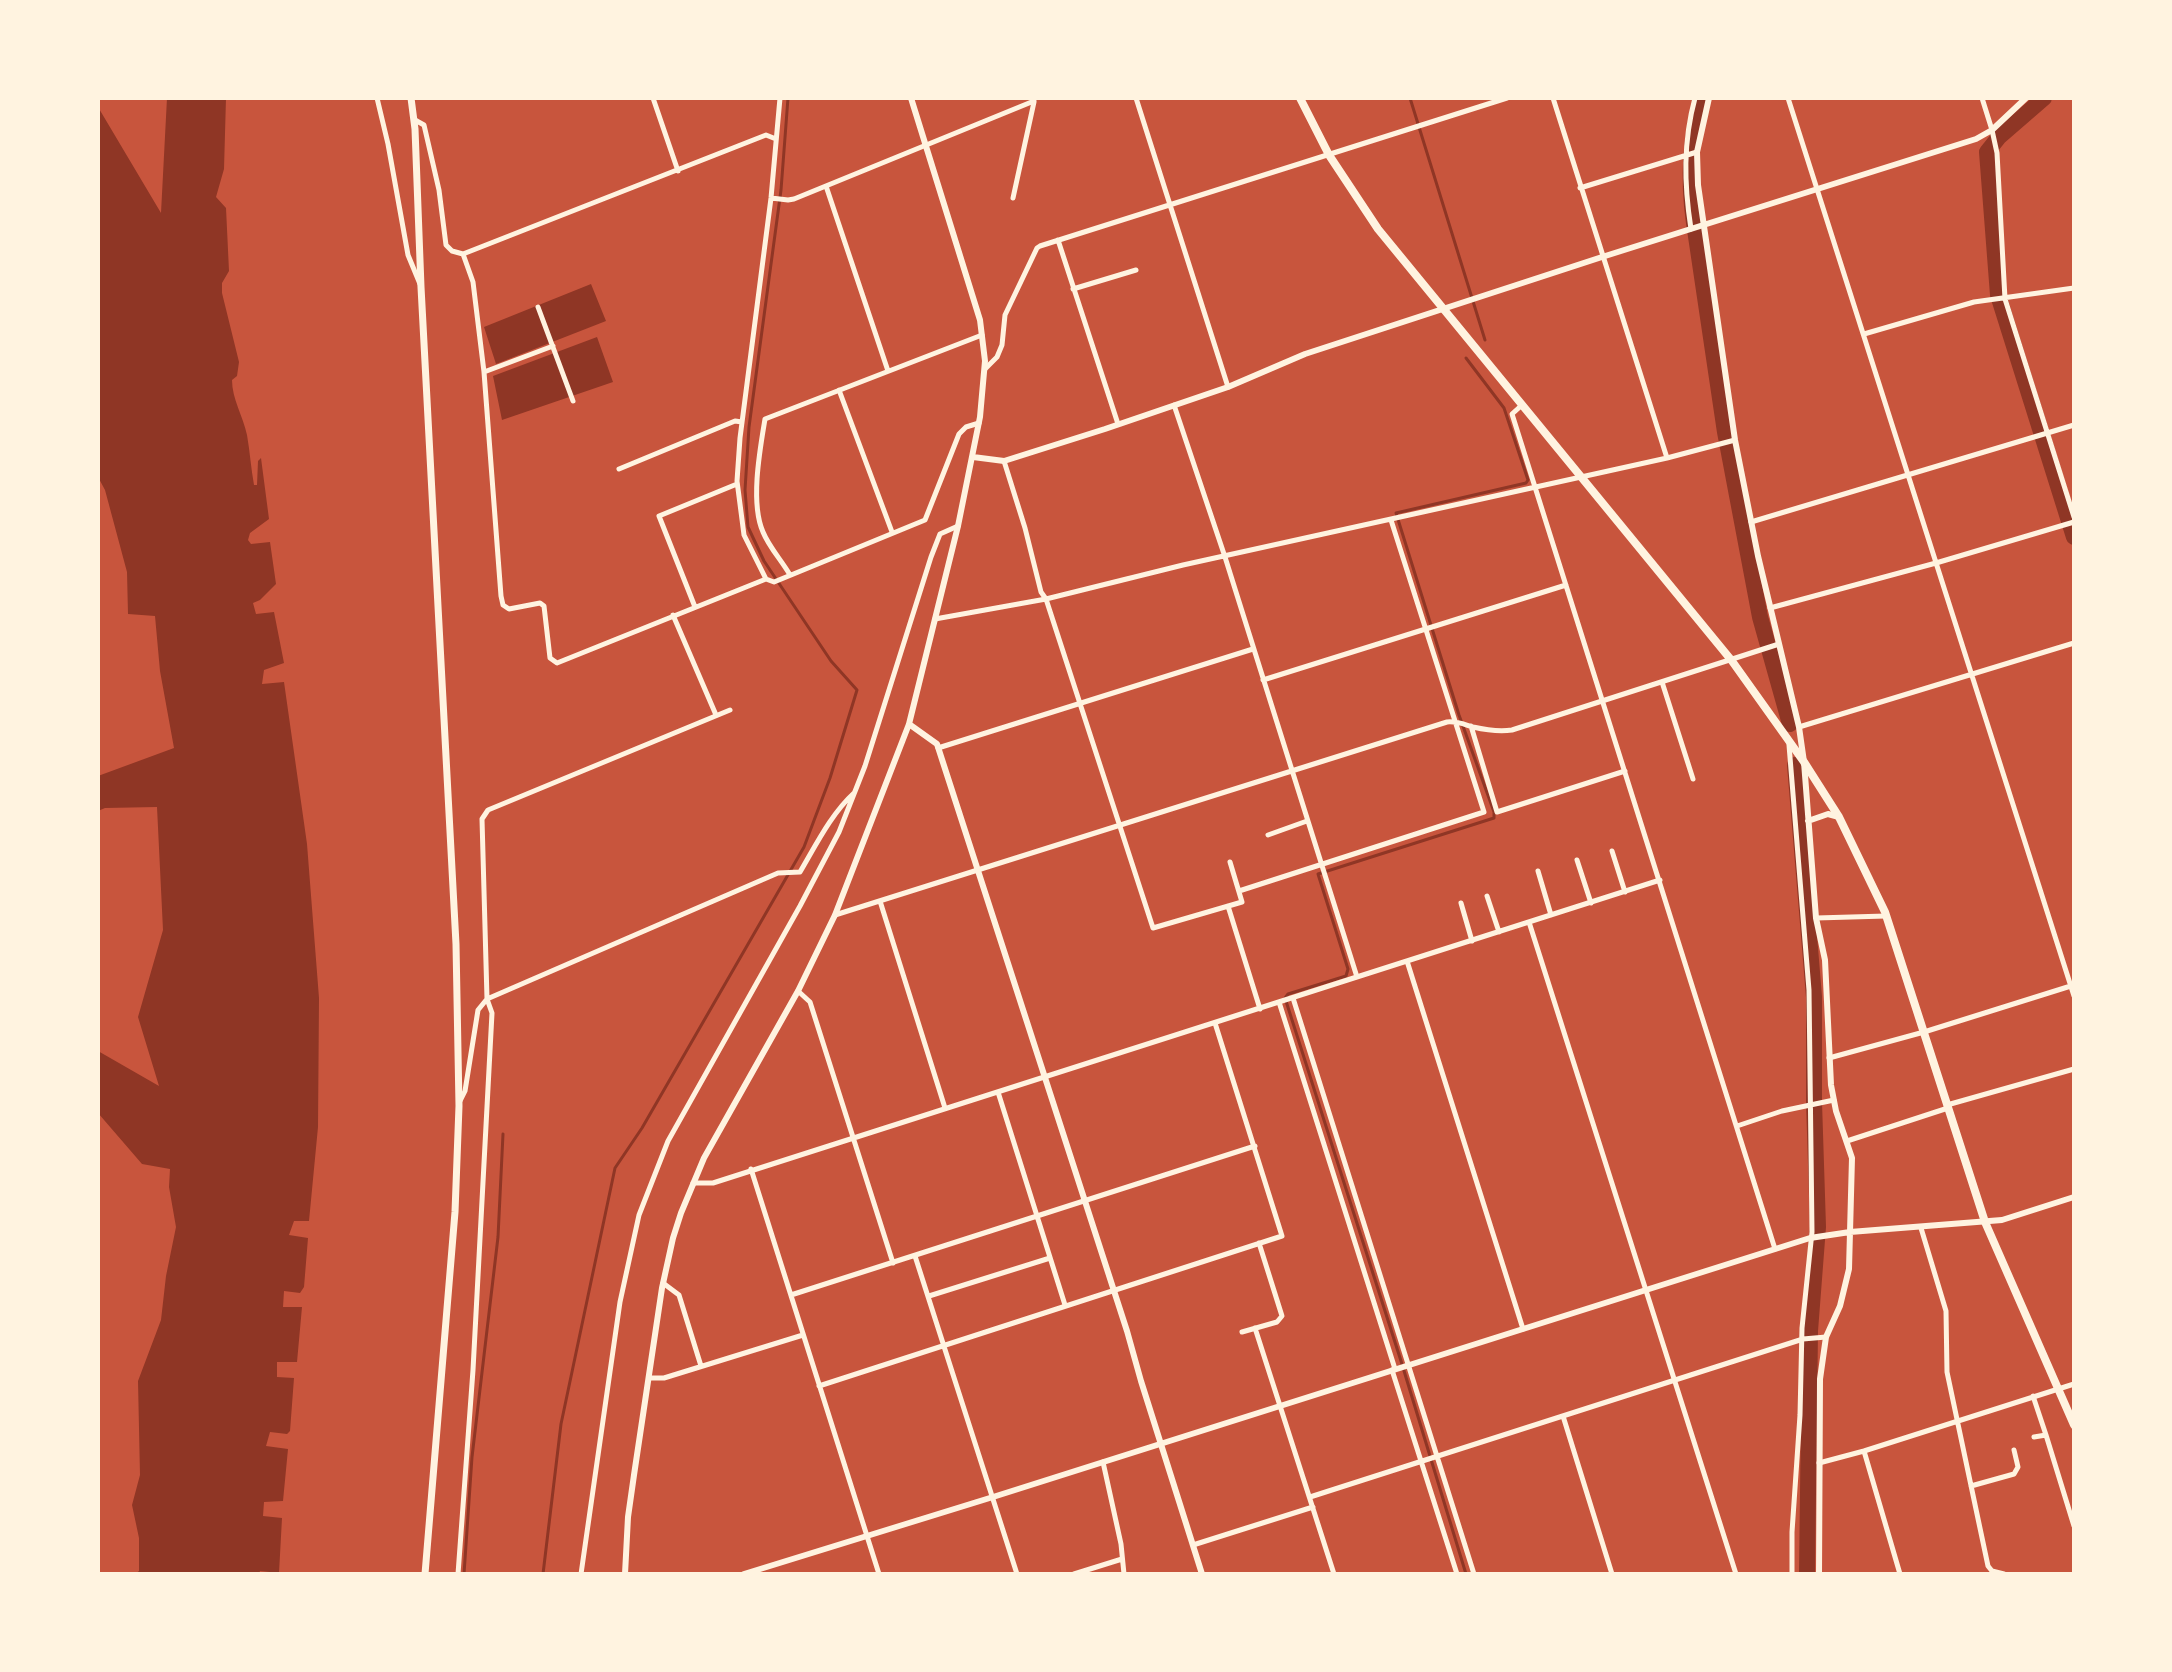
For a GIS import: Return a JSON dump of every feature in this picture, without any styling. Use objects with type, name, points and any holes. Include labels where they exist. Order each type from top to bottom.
[{"type":"main road","points":[[411,98],[456,944],[459,1106],[455,1212],[425,1574]]},
{"type":"main road","points":[[1300,98],[1329,155],[1378,229],[1732,661],[1839,817],[1886,916],[1985,1222],[2074,1425]]},
{"type":"street","points":[[377,98],[408,255],[421,287]]},
{"type":"street","points":[[653,98],[678,171]]},
{"type":"street","points":[[766,579],[744,535],[737,484],[780,98]]},
{"type":"street","points":[[625,1574],[628,1517],[663,1283],[673,1238],[704,1158],[798,991],[835,915],[909,724],[973,457],[985,369],[982,335],[968,278],[911,98]]},
{"type":"street","points":[[1136,98],[1228,387]]},
{"type":"street","points":[[985,369],[997,357],[1002,345],[1005,315],[1037,248],[1507,98]]},
{"type":"street","points":[[1553,98],[1667,458]]},
{"type":"street","points":[[1691,229],[1685,156],[1688,124],[1695,98]]},
{"type":"street","points":[[1709,98],[1697,152],[1698,185],[1735,440],[1770,608],[1799,727],[1816,918],[1825,960],[1834,1100],[1852,1158],[1849,1269],[1843,1296],[1826,1337],[1820,1389],[1819,1574]]},
{"type":"street","points":[[1788,98],[2074,996]]},
{"type":"street","points":[[1770,608],[1936,563],[2074,520],[2005,299],[1997,153],[1982,98]]},
{"type":"street","points":[[973,457],[1004,461],[1228,387],[1305,354],[1976,139],[1992,130],[2026,98]]},
{"type":"street","points":[[771,198],[788,200],[826,186],[1034,100]]},
{"type":"street","points":[[1013,198],[1034,100]]},
{"type":"street","points":[[414,120],[424,125],[439,190],[446,245],[452,251],[463,254],[766,135],[776,139]]},
{"type":"street","points":[[1580,188],[1697,152]]},
{"type":"street","points":[[826,186],[888,371]]},
{"type":"street","points":[[1058,240],[1118,424]]},
{"type":"street","points":[[463,254],[473,282],[484,372],[503,605],[509,609],[540,603],[544,606],[550,658],[557,663],[766,579],[774,582],[925,520],[959,434],[966,427],[979,423]]},
{"type":"street","points":[[1073,289],[1136,270]]},
{"type":"street","points":[[1864,334],[1974,302],[2074,288]]},
{"type":"street","points":[[538,307],[573,401]]},
{"type":"street","points":[[790,575],[762,531],[758,513],[757,466],[765,419],[982,335]]},
{"type":"street","points":[[484,372],[553,346]]},
{"type":"street","points":[[839,390],[892,532]]},
{"type":"street","points":[[1174,405],[1357,977]]},
{"type":"street","points":[[1522,405],[1512,414],[1775,1249]]},
{"type":"street","points":[[619,469],[735,421],[742,422]]},
{"type":"street","points":[[1751,522],[2074,425]]},
{"type":"street","points":[[935,619],[1046,599],[1735,440]]},
{"type":"street","points":[[1004,461],[1041,592],[1046,599],[1153,928],[1242,902],[1230,862]]},
{"type":"street","points":[[695,607],[659,516],[737,484]]},
{"type":"street","points":[[1239,891],[1484,812],[1391,520]]},
{"type":"street","points":[[581,1574],[620,1302],[639,1215],[668,1141],[839,832],[865,766],[931,557],[940,534],[958,526]]},
{"type":"street","points":[[1263,680],[1566,585]]},
{"type":"street","points":[[673,615],[716,715]]},
{"type":"street","points":[[1799,727],[2074,643]]},
{"type":"street","points":[[835,915],[1447,722],[1500,731],[1512,730],[1779,644]]},
{"type":"street","points":[[938,748],[1253,649]]},
{"type":"street","points":[[1662,682],[1693,779]]},
{"type":"street","points":[[458,1574],[473,1370],[492,1013],[487,999],[482,819],[488,810],[730,710]]},
{"type":"street","points":[[909,724],[937,744],[1127,1331],[1202,1574]]},
{"type":"street","points":[[1471,726],[1497,812],[1625,771]]},
{"type":"street","points":[[1789,742],[1809,990],[1810,1238],[1802,1328],[1808,1339],[1792,1532],[1792,1574]]},
{"type":"street","points":[[459,1106],[465,1091],[478,1010],[487,999],[778,873],[800,872],[828,825],[855,792]]},
{"type":"street","points":[[1808,821],[1828,814],[1839,817]]},
{"type":"street","points":[[1268,835],[1307,821]]},
{"type":"street","points":[[1612,851],[1625,892]]},
{"type":"street","points":[[1577,860],[1591,903]]},
{"type":"street","points":[[1538,871],[1551,915]]},
{"type":"street","points":[[693,1183],[713,1183],[1660,880]]},
{"type":"street","points":[[1487,896],[1499,932]]},
{"type":"street","points":[[880,901],[945,1108]]},
{"type":"street","points":[[1461,903],[1472,941]]},
{"type":"street","points":[[1228,906],[1260,1009]]},
{"type":"street","points":[[1816,918],[1886,916]]},
{"type":"street","points":[[1529,922],[1736,1574]]},
{"type":"street","points":[[1407,961],[1523,1329]]},
{"type":"street","points":[[1829,1058],[1924,1032],[2072,985]]},
{"type":"street","points":[[798,991],[810,1002],[893,1263]]},
{"type":"street","points":[[1293,998],[1474,1574]]},
{"type":"street","points":[[1279,1002],[1457,1574]]},
{"type":"street","points":[[819,1386],[1282,1236],[1215,1023]]},
{"type":"street","points":[[1847,1141],[2074,1069]]},
{"type":"street","points":[[998,1092],[1065,1305]]},
{"type":"street","points":[[1737,1126],[1782,1111],[1834,1100]]},
{"type":"street","points":[[791,1295],[1255,1146]]},
{"type":"street","points":[[751,1169],[879,1574]]},
{"type":"street","points":[[744,1574],[767,1570],[867,1535],[1810,1238],[2002,1220],[2074,1197]]},
{"type":"street","points":[[1921,1228],[1946,1311],[1947,1372],[1988,1566],[1992,1571],[2003,1574]]},
{"type":"street","points":[[1242,1332],[1277,1322],[1282,1316],[1259,1243]]},
{"type":"street","points":[[915,1256],[1017,1574]]},
{"type":"street","points":[[929,1296],[1050,1258]]},
{"type":"street","points":[[663,1283],[679,1295],[701,1366]]},
{"type":"street","points":[[1255,1328],[1334,1574]]},
{"type":"street","points":[[649,1378],[664,1378],[803,1335]]},
{"type":"street","points":[[1310,1497],[1674,1380],[1808,1339],[1826,1337]]},
{"type":"street","points":[[1818,1463],[2074,1384]]},
{"type":"street","points":[[2033,1396],[2074,1526]]},
{"type":"street","points":[[1563,1416],[1612,1574]]},
{"type":"street","points":[[2034,1437],[2046,1435]]},
{"type":"street","points":[[1971,1486],[2014,1474],[2018,1467],[2014,1450]]},
{"type":"street","points":[[1864,1451],[1900,1574]]},
{"type":"street","points":[[1103,1462],[1121,1544],[1124,1574]]},
{"type":"street","points":[[1193,1545],[1313,1507]]},
{"type":"street","points":[[1074,1574],[1122,1559]]},
{"type":"shaded area","points":[[167,98],[226,98],[224,169],[216,197],[226,208],[229,271],[222,283],[222,293],[239,362],[237,376],[232,380],[234,394],[247,435],[254,485],[257,485],[258,461],[261,458],[269,519],[250,533],[248,540],[251,544],[270,542],[276,584],[253,603],[256,614],[274,612],[284,663],[264,670],[262,684],[284,682],[307,844],[319,998],[318,1127],[309,1221],[294,1221],[289,1235],[308,1238],[304,1287],[300,1293],[284,1291],[283,1307],[302,1307],[297,1362],[277,1362],[277,1377],[294,1378],[290,1431],[287,1434],[270,1432],[266,1446],[288,1449],[283,1501],[264,1502],[263,1516],[282,1518],[279,1573],[135,1574],[139,1571],[139,1538],[132,1505],[140,1475],[138,1381],[161,1320],[176,1227],[169,1187],[170,1169],[142,1164],[98,1113],[98,1051],[159,1086],[138,1017],[163,930],[157,807],[105,808],[98,811],[98,776],[174,748],[160,671],[155,616],[128,614],[127,572],[105,490],[98,477],[98,107],[161,213]]},
{"type":"shaded area","points":[[591,284],[606,321],[496,364],[484,327]]},
{"type":"shaded area","points":[[597,337],[613,382],[502,420],[493,376]]},
{"type":"waterway","points":[[543,1574],[561,1424],[615,1168],[642,1128],[804,847],[830,778],[857,690],[831,661],[764,561],[748,527],[745,490],[749,427],[781,190],[788,98]]},
{"type":"waterway","points":[[1410,98],[1485,340]]},
{"type":"waterway","points":[[1702,98],[1694,129],[1691,160],[1694,223],[1725,432],[1760,617],[1790,724]]},
{"type":"waterway","points":[[2044,98],[1999,137],[1987,152],[1998,295],[2074,537]]},
{"type":"waterway","points":[[1466,358],[1504,408],[1528,480],[1526,483],[1396,513],[1494,818],[1318,874],[1348,969],[1346,976],[1288,994],[1285,998],[1466,1574]]},
{"type":"waterway","points":[[1795,765],[1814,997],[1818,1227],[1810,1331],[1807,1574]]},
{"type":"waterway","points":[[464,1574],[472,1457],[498,1237],[503,1134]]}]
